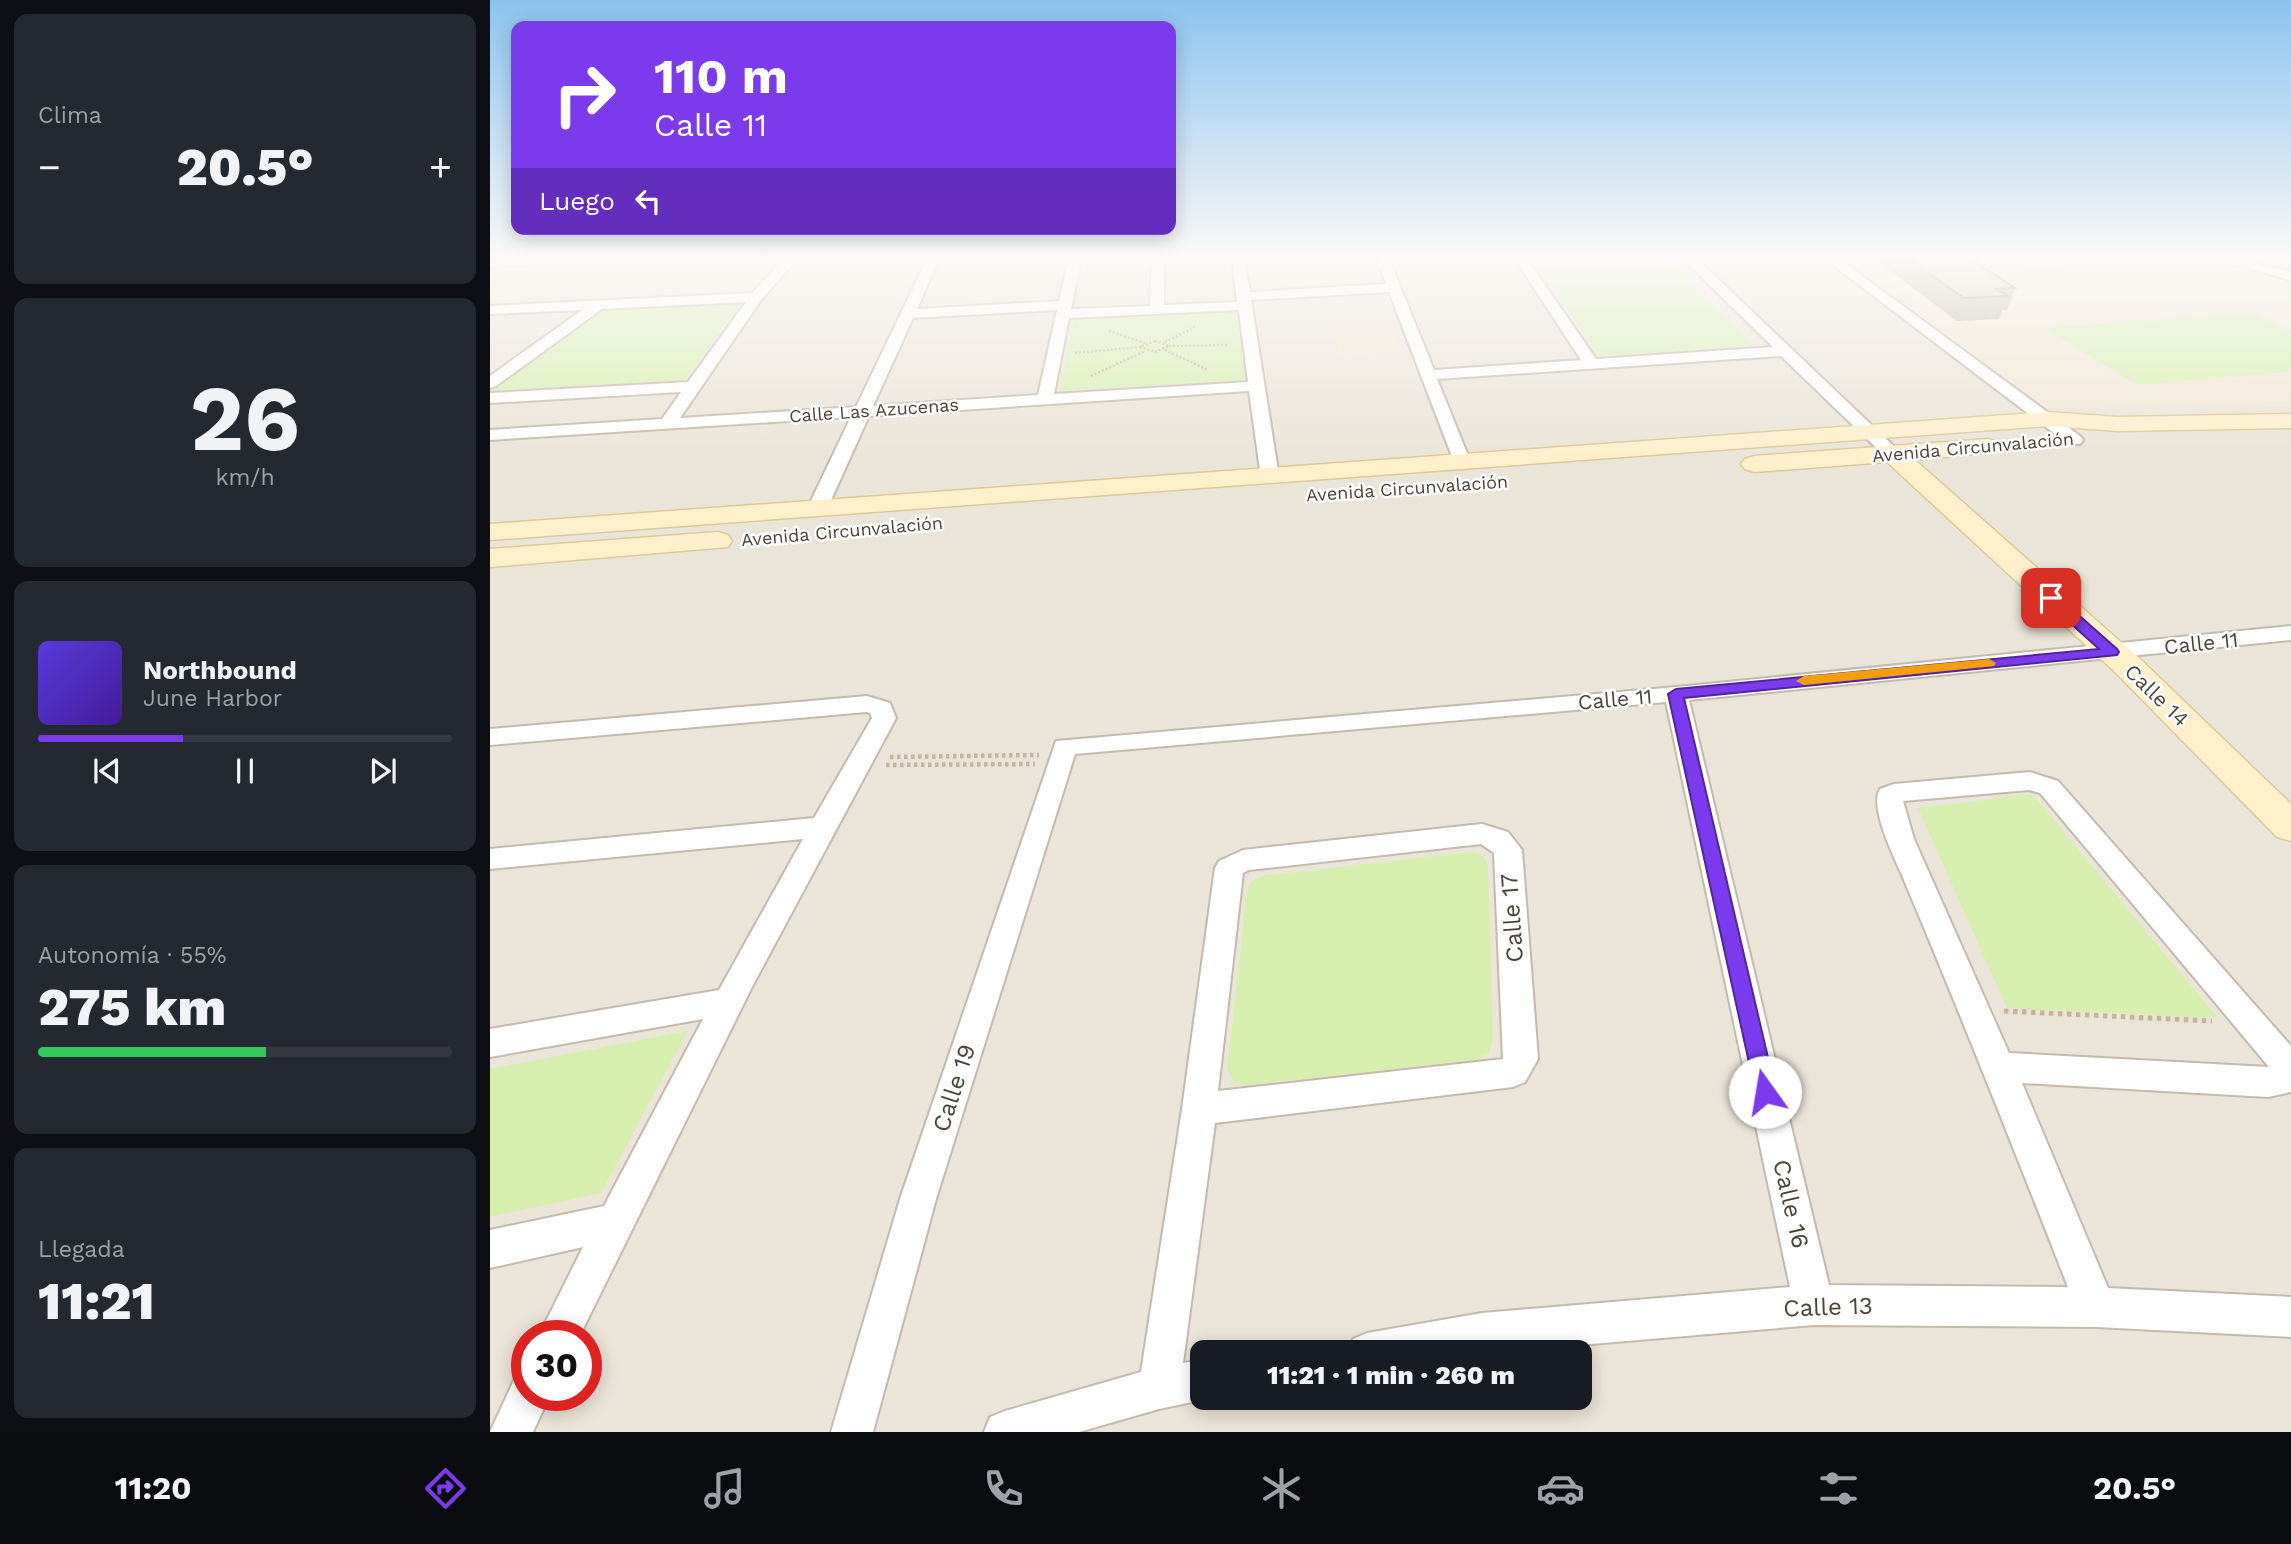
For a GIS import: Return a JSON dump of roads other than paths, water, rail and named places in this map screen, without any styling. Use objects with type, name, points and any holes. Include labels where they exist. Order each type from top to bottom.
[{"type":"street","points":[[490,383],[569,326]]},
{"type":"street","points":[[667,424],[736,326]]},
{"type":"street","points":[[817,509],[902,326]]},
{"type":"street","points":[[1045,399],[1061,326]]},
{"type":"street","points":[[1249,326],[1270,477]]},
{"type":"street","points":[[1408,326],[1462,463]]},
{"type":"street","points":[[1566,326],[1592,365]]},
{"type":"street","points":[[1758,326],[1894,455]]},
{"type":"street","points":[[1922,326],[2074,440]]},
{"type":"street","points":[[1427,376],[1784,351]]},
{"type":"street","name":"Calle Las Azucenas","points":[[490,435],[1258,386]]},
{"type":"street","points":[[490,398],[693,387]]},
{"type":"street","name":"Avenida Circunvalación","points":[[1240,490],[1270,477],[1870,431],[2048,419],[2118,424]]},
{"type":"street","points":[[2118,424],[2291,421]]},
{"type":"street","name":"Avenida Circunvalación","points":[[490,558],[1086,501],[1240,490],[1894,455],[2074,440],[2118,424]]},
{"type":"street","name":"Calle 14","points":[[1894,455],[2111,652],[2291,827]]},
{"type":"street","name":"Avenida Circunvalación","points":[[490,532],[817,509],[1086,501]]},
{"type":"street","name":"Calle 11","points":[[1062,755],[2291,634]]},
{"type":"street","name":"Calle 16","points":[[1676,694],[1814,1305]]},
{"type":"street","points":[[490,737],[867,704],[881,708],[884,718],[856,762],[824,827],[727,1002],[567,1320]]},
{"type":"street","name":"Calle 19","points":[[852,1432],[918,1199],[1062,755]]},
{"type":"street","points":[[1999,1067],[2269,1082],[2284,1080],[2289,1067],[2049,788],[2030,781],[1894,793],[1889,795],[1889,799],[1900,838],[1999,1067],[2096,1307]]},
{"type":"street","points":[[490,859],[824,827]]},
{"type":"street","name":"Calle 17","points":[[1159,1388],[1199,1109],[1229,868],[1243,860],[1482,834],[1498,839],[1507,850],[1521,1059],[1513,1072],[1199,1109]]},
{"type":"street","points":[[490,1043],[727,1002]]},
{"type":"street","points":[[490,1249],[616,1222]]},
{"type":"street","name":"Calle 13","points":[[1442,1340],[1482,1333],[1814,1305],[2096,1307],[2291,1317]]},
{"type":"street","points":[[1005,1432],[1159,1388],[1190,1383]]},
{"type":"street","points":[[510,1432],[521,1411]]}]
